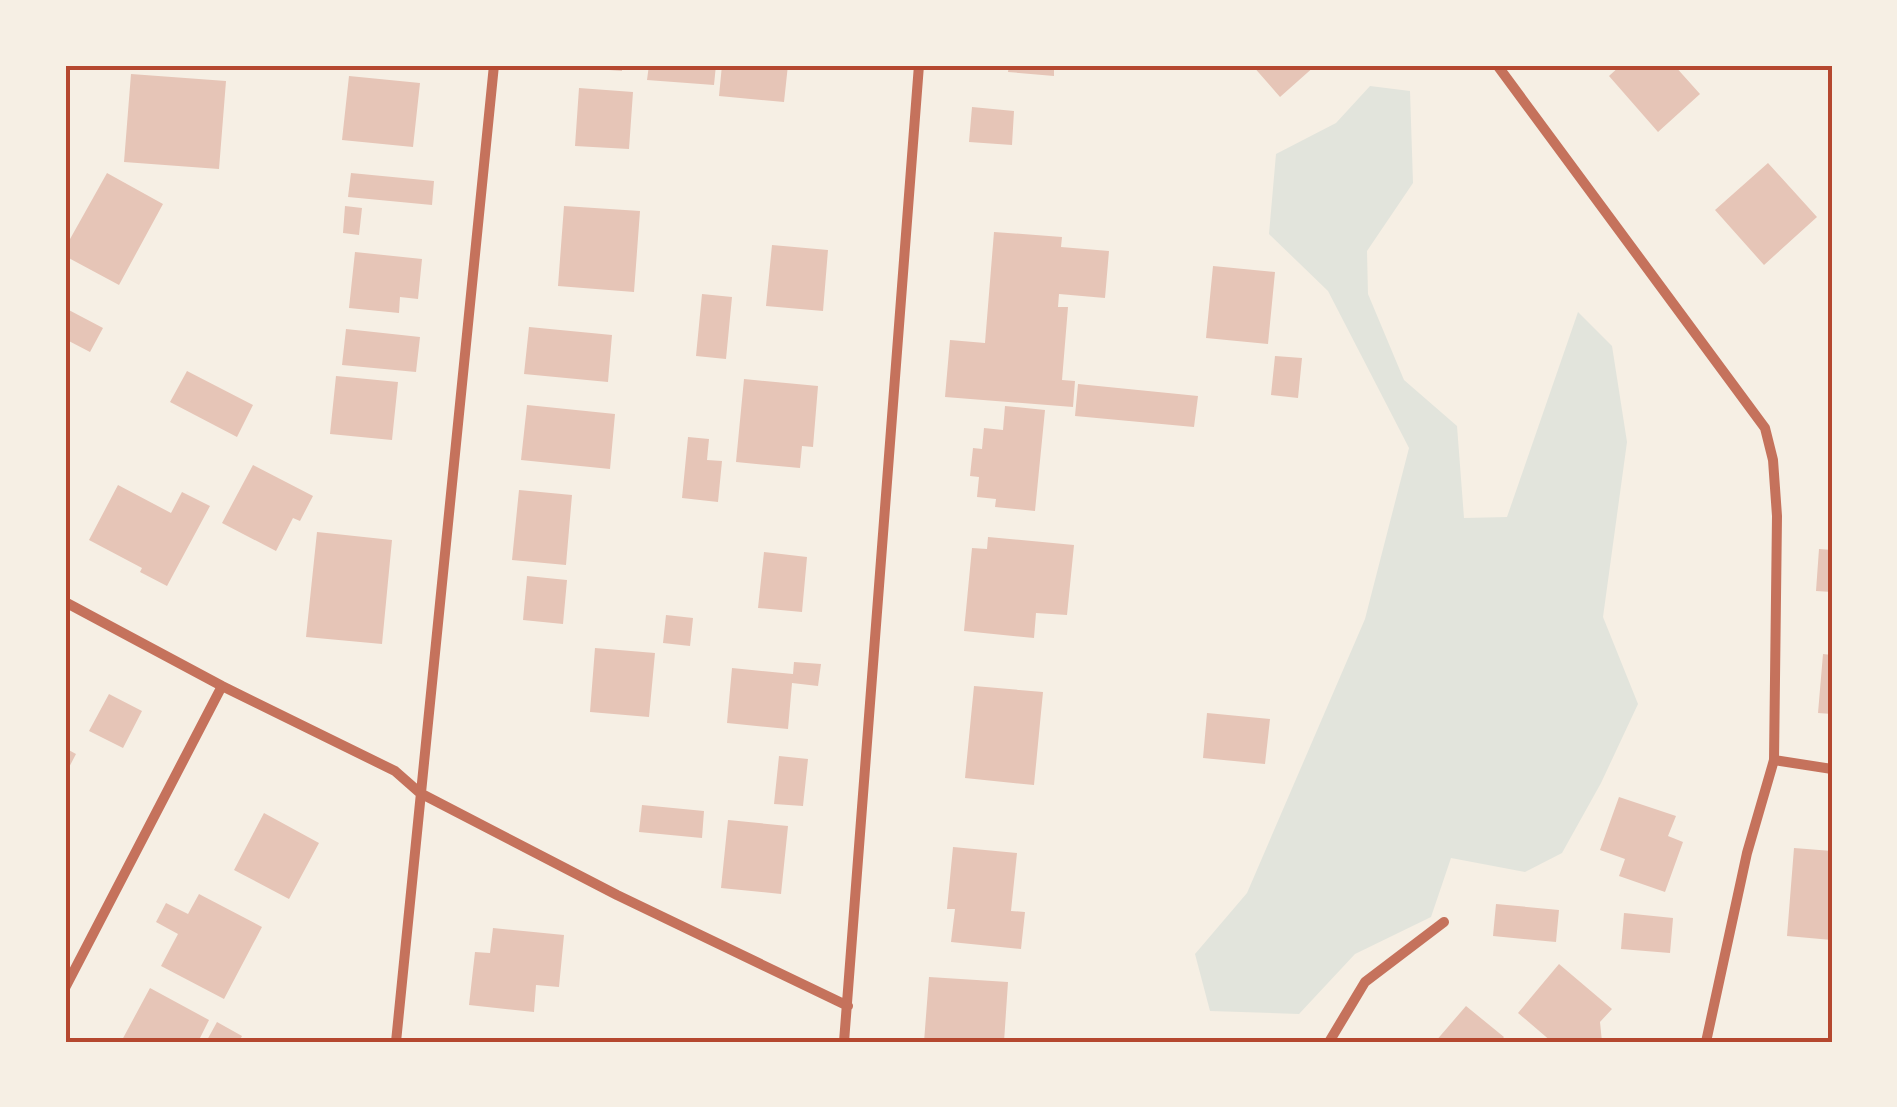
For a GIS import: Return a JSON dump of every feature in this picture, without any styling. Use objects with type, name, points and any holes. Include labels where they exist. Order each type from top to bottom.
[{"type":"street","points":[[396,1042],[494,65]]},
{"type":"street","points":[[844,1042],[918,65]]},
{"type":"street","points":[[1496,65],[1765,428],[1773,460],[1778,516],[1774,760],[1747,853],[1706,1042]]},
{"type":"street","points":[[65,602],[222,686],[395,771],[420,793],[617,895],[848,1006]]},
{"type":"street","points":[[65,988],[222,686]]},
{"type":"street","points":[[1774,760],[1832,769]]},
{"type":"street","points":[[1329,1042],[1365,982],[1444,922]]},
{"type":"shaded area","points":[[1370,86],[1410,91],[1413,183],[1367,251],[1368,294],[1404,380],[1457,426],[1464,518],[1507,517],[1578,312],[1612,346],[1627,442],[1603,617],[1638,704],[1562,853],[1525,872],[1451,858],[1431,917],[1355,954],[1299,1014],[1210,1011],[1195,954],[1247,893],[1365,619],[1409,448],[1328,291],[1269,234],[1276,154],[1336,123]]},
{"type":"building","points":[[622,65],[622,71],[583,68]]},
{"type":"building","points":[[649,65],[716,65],[714,85],[647,80]]},
{"type":"building","points":[[722,65],[788,65],[784,102],[719,96]]},
{"type":"building","points":[[1009,65],[1054,65],[1054,76],[1008,72]]},
{"type":"building","points":[[1252,65],[1316,65],[1280,97]]},
{"type":"building","points":[[1621,65],[1674,65],[1700,94],[1658,132],[1609,76]]},
{"type":"building","points":[[131,74],[226,81],[219,169],[124,162]]},
{"type":"building","points":[[349,76],[420,83],[413,147],[342,140]]},
{"type":"building","points":[[579,88],[633,92],[629,149],[575,146]]},
{"type":"building","points":[[972,107],[1014,111],[1012,145],[969,142]]},
{"type":"building","points":[[1768,163],[1817,217],[1764,265],[1715,210]]},
{"type":"building","points":[[107,173],[163,204],[119,285],[65,256],[65,248]]},
{"type":"building","points":[[351,173],[434,181],[432,205],[348,197]]},
{"type":"building","points":[[345,206],[362,208],[359,235],[343,233]]},
{"type":"building","points":[[564,206],[640,211],[634,292],[558,286]]},
{"type":"building","points":[[994,232],[1062,237],[1061,247],[1109,251],[1105,298],[1059,294],[1058,307],[1068,307],[1062,380],[1075,381],[1073,407],[945,397],[950,340],[985,343]]},
{"type":"building","points":[[772,245],[828,250],[823,311],[766,306]]},
{"type":"building","points":[[355,252],[422,259],[418,299],[400,297],[399,313],[349,308]]},
{"type":"building","points":[[1213,266],[1275,272],[1268,344],[1206,338]]},
{"type":"building","points":[[702,294],[732,297],[726,359],[696,356]]},
{"type":"building","points":[[65,308],[103,328],[90,352],[65,339]]},
{"type":"building","points":[[529,327],[612,335],[608,382],[524,374]]},
{"type":"building","points":[[346,329],[420,337],[416,372],[342,365]]},
{"type":"building","points":[[1275,356],[1302,358],[1298,398],[1271,395]]},
{"type":"building","points":[[187,371],[253,405],[237,437],[170,402]]},
{"type":"building","points":[[336,376],[398,382],[392,440],[330,434]]},
{"type":"building","points":[[744,379],[818,386],[813,447],[802,446],[800,468],[736,462]]},
{"type":"building","points":[[1078,384],[1198,396],[1194,427],[1075,416]]},
{"type":"building","points":[[527,405],[615,414],[610,469],[521,460]]},
{"type":"building","points":[[1005,406],[1045,410],[1035,511],[995,507],[996,499],[977,497],[979,477],[970,476],[973,448],[982,449],[984,428],[1003,430]]},
{"type":"building","points":[[688,437],[709,439],[707,460],[722,461],[718,502],[682,498]]},
{"type":"building","points":[[253,465],[313,496],[300,521],[293,518],[276,551],[222,523]]},
{"type":"building","points":[[118,485],[171,513],[182,492],[210,506],[167,586],[89,540]]},
{"type":"building","points":[[519,490],[572,495],[566,565],[512,560]]},
{"type":"building","points":[[317,532],[392,540],[382,644],[306,637]]},
{"type":"building","points":[[988,537],[1074,545],[1067,615],[1036,613],[1034,638],[964,631],[972,548],[987,549]]},
{"type":"building","points":[[1819,549],[1832,550],[1832,592],[1816,591]]},
{"type":"building","points":[[764,552],[807,557],[802,612],[758,608]]},
{"type":"building","points":[[527,576],[567,580],[563,624],[523,620]]},
{"type":"building","points":[[666,615],[693,618],[690,646],[663,643]]},
{"type":"building","points":[[595,648],[655,653],[649,717],[590,712]]},
{"type":"building","points":[[1823,654],[1832,655],[1832,714],[1818,713]]},
{"type":"building","points":[[794,662],[821,664],[818,686],[792,683],[788,729],[727,723],[732,668],[793,674]]},
{"type":"building","points":[[974,686],[1043,692],[1034,785],[965,778]]},
{"type":"building","points":[[109,694],[142,711],[123,748],[89,731]]},
{"type":"building","points":[[1207,713],[1270,719],[1265,764],[1203,758]]},
{"type":"building","points":[[65,748],[76,754],[65,775]]},
{"type":"building","points":[[779,756],[808,759],[803,806],[774,804]]},
{"type":"building","points":[[1619,797],[1676,816],[1668,836],[1683,842],[1665,892],[1619,876],[1625,859],[1600,850]]},
{"type":"building","points":[[642,805],[704,811],[702,838],[639,832]]},
{"type":"building","points":[[264,813],[319,843],[289,899],[234,870]]},
{"type":"building","points":[[728,820],[788,826],[781,894],[721,888]]},
{"type":"building","points":[[953,847],[1017,853],[1011,911],[1025,912],[1021,949],[951,942],[955,909],[947,909]]},
{"type":"building","points":[[1794,848],[1832,851],[1832,940],[1787,936]]},
{"type":"building","points":[[199,894],[262,927],[224,999],[161,966],[178,934],[156,922],[166,903],[188,914]]},
{"type":"building","points":[[1496,904],[1559,910],[1556,942],[1493,936]]},
{"type":"building","points":[[1624,913],[1673,918],[1670,953],[1621,949]]},
{"type":"building","points":[[493,928],[564,935],[559,987],[536,985],[534,1012],[469,1005],[475,952],[490,953]]},
{"type":"building","points":[[1559,964],[1612,1009],[1600,1022],[1602,1042],[1552,1042],[1518,1013]]},
{"type":"building","points":[[929,977],[1008,982],[1004,1042],[924,1042]]},
{"type":"building","points":[[150,988],[209,1020],[198,1042],[121,1042]]},
{"type":"building","points":[[1466,1006],[1504,1037],[1500,1042],[1435,1042]]},
{"type":"building","points":[[217,1022],[242,1036],[239,1042],[206,1042]]}]
